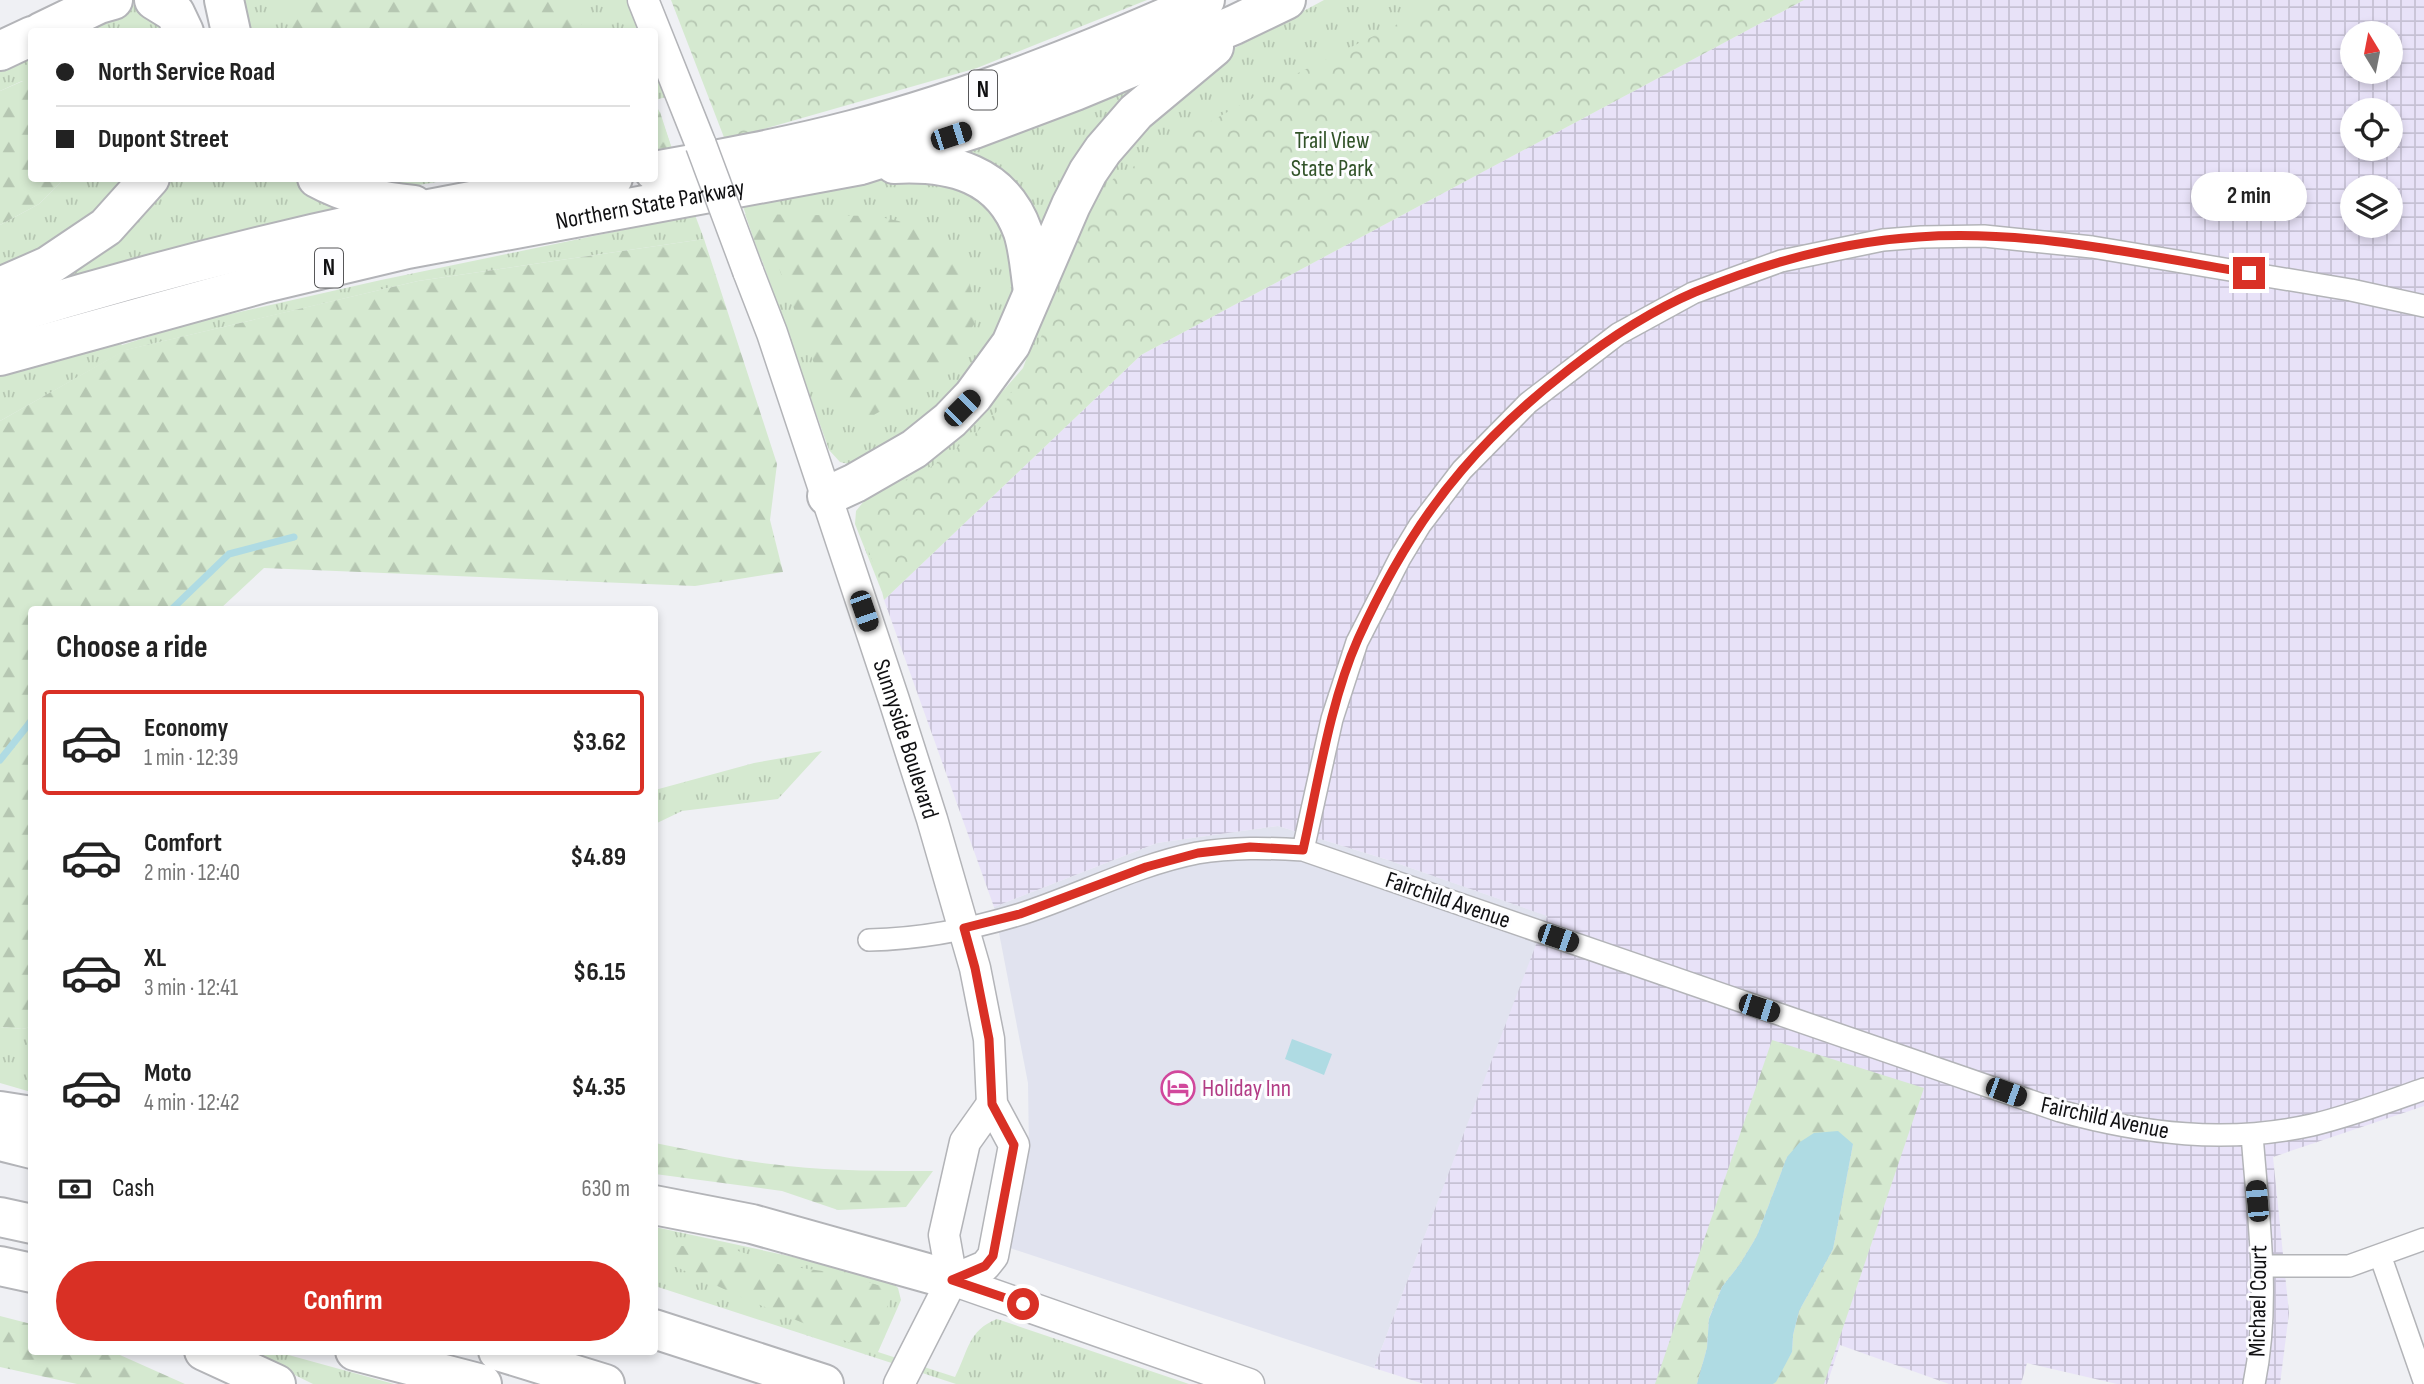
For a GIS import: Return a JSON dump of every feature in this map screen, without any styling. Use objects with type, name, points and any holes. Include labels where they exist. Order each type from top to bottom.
[{"type":"highway","points":[[49,28],[113,0]]},
{"type":"highway","points":[[155,0],[175,13],[182,28]]},
{"type":"highway","points":[[186,0],[191,28]]},
{"type":"highway","points":[[224,0],[230,28]]},
{"type":"highway","name":"Northern State Parkway","points":[[658,170],[751,155],[855,129],[989,88],[1107,44],[1205,0]]},
{"type":"highway","name":"Northern State Parkway","points":[[0,356],[251,286],[407,249],[861,165],[974,129],[1074,91],[1234,25],[1286,0]]},
{"type":"highway","points":[[827,496],[914,449],[950,420],[973,396],[1011,344],[1071,205],[1103,150],[1136,112],[1212,48],[1234,25]]},
{"type":"highway","points":[[0,51],[28,38]]},
{"type":"highway","points":[[861,165],[923,162],[972,173],[989,185],[1014,212],[1023,234],[1033,291]]},
{"type":"highway","points":[[0,287],[48,267],[106,227],[146,182]]},
{"type":"highway","points":[[326,182],[347,192],[386,202],[451,206]]},
{"type":"highway","name":"Northern State Parkway","points":[[0,318],[319,232],[591,182]]},
{"type":"highway","points":[[0,1111],[28,1115]]},
{"type":"highway","points":[[0,1141],[28,1148]]},
{"type":"highway","points":[[658,1206],[752,1224],[952,1280]]},
{"type":"highway","points":[[0,1217],[28,1223]]},
{"type":"highway","points":[[0,1266],[28,1272]]},
{"type":"highway","points":[[658,1330],[824,1384]]},
{"type":"highway","points":[[213,1355],[276,1384]]},
{"type":"highway","points":[[370,1355],[482,1384]]},
{"type":"highway","points":[[511,1355],[605,1384]]},
{"type":"main road","points":[[0,40],[69,0]]},
{"type":"main road","name":"Sunnyside Boulevard","points":[[643,0],[654,28]]},
{"type":"main road","name":"Sunnyside Boulevard","points":[[658,38],[772,333],[928,806],[975,968],[989,1039],[992,1104],[1014,1145],[993,1256],[985,1266],[952,1280]]},
{"type":"main road","points":[[899,1384],[952,1280],[944,1235],[965,1142],[992,1104]]},
{"type":"main road","points":[[952,1280],[1249,1384]]},
{"type":"street","points":[[1303,850],[1332,719],[1357,642],[1396,564],[1420,526],[1462,470],[1528,403],[1618,334],[1693,293],[1781,261],[1870,243],[1920,237],[1984,236],[2092,247],[2351,290],[2424,306]]},
{"type":"street","name":"Fairchild Avenue","points":[[869,940],[910,939],[1020,914],[1146,867],[1198,853],[1250,847],[1303,850],[2060,1111],[2145,1130],[2198,1136],[2252,1134],[2312,1125],[2424,1089]]},
{"type":"street","name":"Michael Court","points":[[2252,1134],[2263,1266],[2262,1339],[2254,1384]]},
{"type":"street","points":[[2263,1266],[2349,1266],[2424,1239]]},
{"type":"street","points":[[2380,1255],[2424,1381]]},
{"type":"shaded area","points":[[1804,0],[2424,0],[2424,1106],[2273,1157],[2289,1313],[2280,1384],[2117,1384],[2027,1363],[2021,1384],[1949,1384],[1840,1345],[1827,1384],[1424,1384],[1374,1368],[1547,916],[1385,859],[1278,826],[1157,843],[994,907],[884,600],[1141,355]]},
{"type":"shaded area","points":[[1278,826],[1385,859],[1548,916],[1374,1368],[1010,1248],[1029,1152],[1028,1083],[994,907],[1157,843]]},
{"type":"green space","points":[[239,0],[627,0],[639,28],[244,28]]},
{"type":"green space","points":[[287,0],[569,0],[583,28],[292,28]]},
{"type":"green space","points":[[671,0],[1147,0],[977,68],[725,140]]},
{"type":"green space","points":[[1324,0],[1437,0],[1063,322],[995,422],[884,558],[882,592],[855,524],[856,511],[864,501],[937,457],[978,419],[1023,368],[1093,178],[1183,83],[1233,49]]},
{"type":"green space","name":"Trail View State Park","points":[[1430,0],[1804,0],[1141,355],[884,600],[856,514],[866,503],[934,465],[973,436],[1004,404],[1027,368],[1053,310],[1083,225],[1113,179],[1294,75],[1406,20]]},
{"type":"green space","points":[[143,4],[140,13],[167,28],[78,28],[117,7]]},
{"type":"green space","points":[[28,54],[28,81],[0,91],[0,68]]},
{"type":"green space","points":[[1143,75],[1049,236],[961,154]]},
{"type":"green space","points":[[658,78],[666,97],[658,99]]},
{"type":"green space","points":[[28,81],[28,182],[61,182],[39,204],[0,225],[0,91]]},
{"type":"green space","points":[[658,109],[672,149],[658,152]]},
{"type":"green space","points":[[658,110],[660,112],[672,149],[658,147]]},
{"type":"green space","points":[[920,170],[970,179],[1021,259],[1012,306],[989,353],[935,416],[853,465],[840,462],[829,450],[741,201],[857,185]]},
{"type":"green space","points":[[61,182],[130,182],[97,218],[0,276],[0,225],[39,204]]},
{"type":"green space","points":[[154,182],[307,182],[341,211],[78,280],[38,281]]},
{"type":"green space","points":[[360,182],[437,182],[400,188]]},
{"type":"green space","points":[[745,214],[876,216],[930,228],[968,268],[975,323],[946,367],[908,396],[870,417],[827,399],[779,268],[761,260]]},
{"type":"green space","points":[[695,215],[704,239],[418,281],[126,350],[0,421],[0,368],[112,334],[122,345],[195,322],[381,280]]},
{"type":"green space","points":[[704,239],[777,464],[770,520],[783,572],[695,586],[264,568],[223,606],[28,606],[28,1028],[0,1027],[0,421],[125,350],[418,281]]},
{"type":"green space","points":[[822,751],[778,799],[682,811],[658,823],[658,789],[754,763]]},
{"type":"green space","points":[[0,1027],[28,1028],[28,1091],[0,1083]]},
{"type":"green space","points":[[1772,1040],[1924,1088],[1824,1384],[1773,1384],[1792,1352],[1799,1311],[1833,1249],[1853,1144],[1787,1157],[1757,1236],[1722,1287],[1709,1318],[1707,1348],[1697,1384],[1655,1384]]},
{"type":"green space","points":[[658,1144],[788,1166],[842,1170],[933,1171],[906,1207],[838,1210],[782,1191],[658,1174]]},
{"type":"green space","points":[[658,1228],[886,1277],[898,1288],[901,1300],[878,1352],[955,1377],[974,1336],[997,1319],[1189,1384],[956,1384],[658,1287]]},
{"type":"green space","points":[[658,1243],[726,1247],[781,1265],[836,1273],[895,1290],[872,1340],[853,1344],[658,1258]]},
{"type":"green space","points":[[0,1316],[28,1323],[28,1355],[120,1355],[185,1384],[77,1384],[0,1367]]},
{"type":"green space","points":[[254,1355],[289,1355],[394,1384],[313,1384]]},
{"type":"water","points":[[1292,1039],[1332,1054],[1324,1075],[1285,1059]]},
{"type":"water","points":[[1838,1131],[1853,1144],[1833,1249],[1799,1311],[1792,1352],[1776,1382],[1697,1384],[1707,1348],[1709,1319],[1722,1287],[1757,1236],[1787,1157],[1800,1142],[1814,1133]]},
{"type":"waterway","points":[[175,606],[229,554],[294,537]]},
{"type":"waterway","points":[[0,760],[28,725]]},
{"type":"place","name":"Holiday Inn","points":[[1178,1088]]},
{"type":"route","points":[[1023,1304],[952,1280],[985,1266],[993,1256],[1014,1152],[1012,1138],[992,1104],[989,1039],[964,928],[1020,914],[1146,867],[1198,853],[1250,847],[1303,850],[1332,719],[1357,642],[1396,564],[1420,526],[1462,470],[1528,403],[1618,334],[1693,293],[1781,261],[1883,240],[1984,236],[2092,247],[2249,273]]}]
